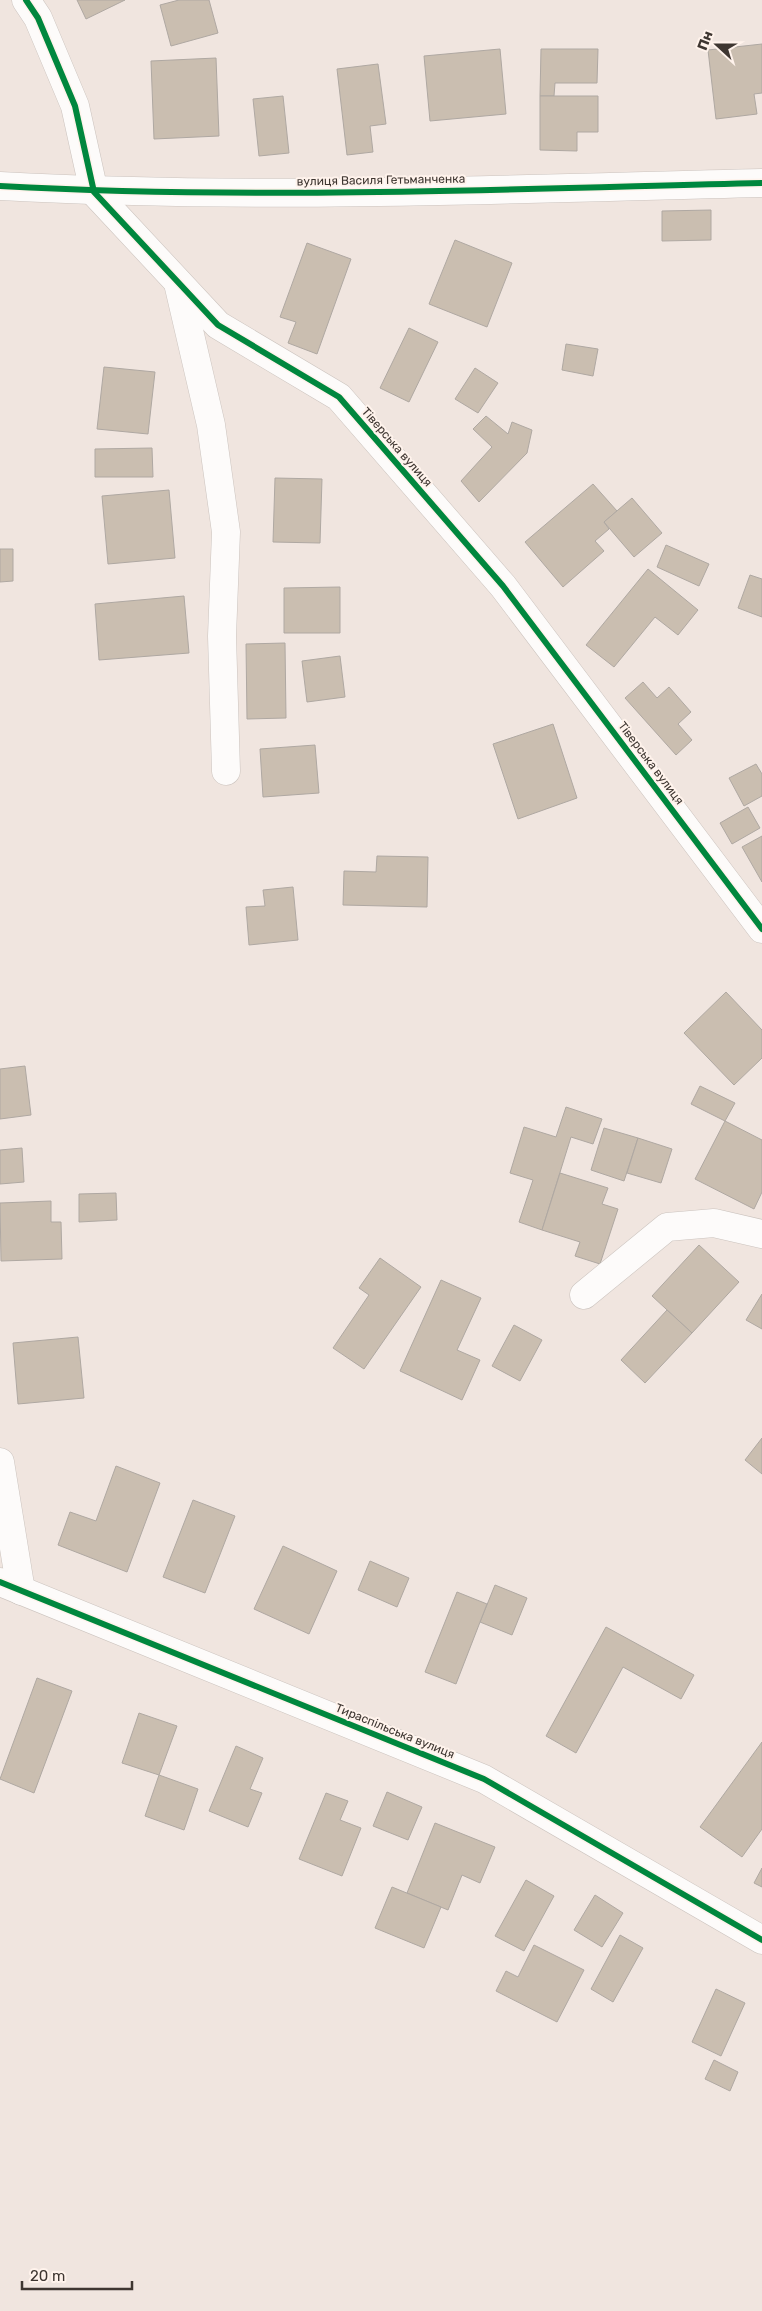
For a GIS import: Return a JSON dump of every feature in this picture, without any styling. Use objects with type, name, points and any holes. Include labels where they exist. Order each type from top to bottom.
[{"type":"street","points":[[26,0],[38,18],[75,106],[94,192]]},
{"type":"street","name":"вулиця Василя Гетьманченка","points":[[0,186],[94,192],[270,194],[762,183]]},
{"type":"street","name":"Тіверська вулиця","points":[[94,192],[218,325],[339,397],[503,586],[762,929]]},
{"type":"street","points":[[177,281],[211,425],[226,532],[222,636],[226,771]]},
{"type":"street","points":[[584,1295],[667,1227],[714,1223],[762,1234]]},
{"type":"street","points":[[0,1462],[10,1586]]},
{"type":"street","name":"Тираспільська вулиця","points":[[10,1586],[484,1779],[762,1940]]},
{"type":"building","points":[[77,0],[125,0],[86,19]]},
{"type":"building","points":[[179,0],[209,0],[218,33],[171,46],[160,5]]},
{"type":"building","points":[[762,44],[762,93],[754,94],[757,114],[716,119],[708,50]]},
{"type":"building","points":[[500,49],[506,114],[430,121],[424,56]]},
{"type":"building","points":[[541,49],[598,49],[597,83],[555,83],[554,96],[540,96]]},
{"type":"building","points":[[216,58],[219,136],[154,139],[151,61]]},
{"type":"building","points":[[378,64],[386,124],[370,126],[373,152],[347,155],[337,69]]},
{"type":"building","points":[[283,96],[289,153],[259,156],[253,99]]},
{"type":"building","points":[[540,96],[598,96],[598,132],[577,132],[577,151],[540,150]]},
{"type":"building","points":[[711,210],[711,240],[662,241],[662,211]]},
{"type":"building","points":[[455,240],[512,263],[487,327],[429,304]]},
{"type":"building","points":[[307,243],[351,259],[317,354],[288,343],[296,322],[280,317]]},
{"type":"building","points":[[409,328],[438,342],[409,402],[380,388]]},
{"type":"building","points":[[566,344],[598,349],[593,376],[562,370]]},
{"type":"building","points":[[104,367],[155,372],[148,434],[97,429]]},
{"type":"building","points":[[475,368],[498,383],[478,413],[455,399]]},
{"type":"building","points":[[486,416],[508,434],[512,422],[532,430],[527,453],[479,502],[461,481],[492,447],[473,429]]},
{"type":"building","points":[[152,448],[153,477],[95,477],[95,449]]},
{"type":"building","points":[[275,478],[322,479],[320,543],[273,542]]},
{"type":"building","points":[[593,484],[617,511],[604,522],[609,529],[595,541],[604,551],[563,587],[525,542]]},
{"type":"building","points":[[169,490],[175,558],[108,564],[102,496]]},
{"type":"building","points":[[632,498],[662,533],[634,557],[604,522]]},
{"type":"building","points":[[666,545],[709,564],[699,586],[657,567]]},
{"type":"building","points":[[0,549],[13,549],[13,581],[0,582]]},
{"type":"building","points":[[648,569],[698,610],[678,635],[655,617],[614,667],[586,645]]},
{"type":"building","points":[[750,575],[762,579],[762,617],[738,608]]},
{"type":"building","points":[[340,587],[340,633],[284,633],[284,588]]},
{"type":"building","points":[[184,596],[189,653],[99,660],[95,604]]},
{"type":"building","points":[[285,643],[286,718],[247,719],[246,644]]},
{"type":"building","points":[[340,656],[345,697],[307,702],[302,661]]},
{"type":"building","points":[[643,682],[657,698],[669,687],[691,712],[678,724],[692,740],[676,755],[625,698]]},
{"type":"building","points":[[553,724],[577,798],[518,819],[493,744]]},
{"type":"building","points":[[315,745],[319,793],[263,797],[260,749]]},
{"type":"building","points":[[756,764],[762,774],[762,796],[744,806],[729,778]]},
{"type":"building","points":[[748,807],[760,828],[732,844],[720,823]]},
{"type":"building","points":[[762,836],[762,882],[742,847]]},
{"type":"building","points":[[377,856],[428,857],[427,907],[343,905],[344,871],[376,872]]},
{"type":"building","points":[[293,887],[298,940],[249,945],[246,907],[265,906],[263,890]]},
{"type":"building","points":[[726,992],[762,1030],[762,1058],[734,1085],[684,1033]]},
{"type":"building","points":[[25,1066],[31,1115],[0,1119],[0,1069]]},
{"type":"building","points":[[700,1086],[735,1103],[725,1121],[691,1104]]},
{"type":"building","points":[[566,1107],[602,1119],[593,1144],[571,1137],[542,1230],[519,1222],[533,1180],[510,1173],[524,1127],[556,1137]]},
{"type":"building","points":[[725,1121],[762,1140],[762,1192],[754,1209],[695,1179]]},
{"type":"building","points":[[604,1128],[638,1138],[624,1181],[591,1170]]},
{"type":"building","points":[[638,1138],[672,1149],[661,1183],[627,1173]]},
{"type":"building","points":[[22,1148],[24,1182],[0,1184],[0,1150]]},
{"type":"building","points":[[560,1173],[608,1188],[602,1204],[618,1209],[600,1264],[575,1256],[580,1242],[542,1230]]},
{"type":"building","points":[[116,1193],[117,1220],[79,1222],[79,1194]]},
{"type":"building","points":[[51,1201],[51,1222],[61,1222],[62,1259],[1,1261],[0,1203]]},
{"type":"building","points":[[699,1245],[739,1282],[692,1333],[652,1296]]},
{"type":"building","points":[[380,1258],[421,1287],[364,1369],[333,1348],[369,1295],[359,1288]]},
{"type":"building","points":[[441,1280],[481,1298],[457,1350],[480,1360],[462,1400],[400,1371]]},
{"type":"building","points":[[762,1294],[762,1329],[746,1320]]},
{"type":"building","points":[[667,1310],[692,1333],[645,1383],[621,1360]]},
{"type":"building","points":[[514,1325],[542,1340],[520,1381],[492,1366]]},
{"type":"building","points":[[78,1337],[84,1398],[18,1404],[13,1343]]},
{"type":"building","points":[[762,1438],[762,1474],[745,1460]]},
{"type":"building","points":[[116,1466],[160,1483],[127,1572],[58,1545],[70,1512],[96,1521]]},
{"type":"building","points":[[193,1500],[235,1516],[205,1593],[163,1577]]},
{"type":"building","points":[[283,1546],[337,1571],[309,1634],[254,1609]]},
{"type":"building","points":[[370,1561],[409,1578],[397,1607],[358,1590]]},
{"type":"building","points":[[495,1585],[527,1598],[512,1635],[480,1622]]},
{"type":"building","points":[[457,1592],[487,1604],[456,1684],[425,1672]]},
{"type":"building","points":[[606,1627],[694,1675],[681,1699],[623,1667],[576,1753],[546,1736]]},
{"type":"building","points":[[37,1678],[72,1691],[34,1793],[0,1779]]},
{"type":"building","points":[[139,1713],[177,1726],[159,1775],[122,1763]]},
{"type":"building","points":[[762,1742],[762,1829],[742,1857],[700,1827]]},
{"type":"building","points":[[236,1746],[263,1758],[250,1789],[262,1793],[248,1827],[209,1811]]},
{"type":"building","points":[[159,1775],[198,1789],[184,1830],[145,1816]]},
{"type":"building","points":[[387,1792],[422,1807],[408,1840],[373,1826]]},
{"type":"building","points":[[326,1793],[348,1801],[340,1820],[361,1828],[342,1876],[299,1859]]},
{"type":"building","points":[[435,1823],[495,1847],[480,1883],[462,1875],[448,1910],[407,1893]]},
{"type":"building","points":[[762,1868],[762,1887],[754,1883]]},
{"type":"building","points":[[526,1880],[554,1896],[524,1951],[495,1936]]},
{"type":"building","points":[[392,1887],[441,1907],[424,1948],[375,1928]]},
{"type":"building","points":[[595,1895],[623,1913],[602,1947],[574,1930]]},
{"type":"building","points":[[620,1935],[643,1948],[613,2002],[591,1989]]},
{"type":"building","points":[[534,1945],[584,1970],[557,2022],[496,1991],[506,1971],[518,1977]]},
{"type":"building","points":[[716,1989],[745,2003],[721,2056],[692,2042]]},
{"type":"building","points":[[714,2060],[738,2072],[730,2091],[705,2079]]},
{"type":"cycle path","points":[[26,0],[38,18],[75,106],[94,192],[218,325],[339,397],[503,586],[762,929]]},
{"type":"cycle path","points":[[0,186],[95,190],[286,193],[762,183]]},
{"type":"cycle path","points":[[0,1582],[484,1779],[762,1940]]}]
